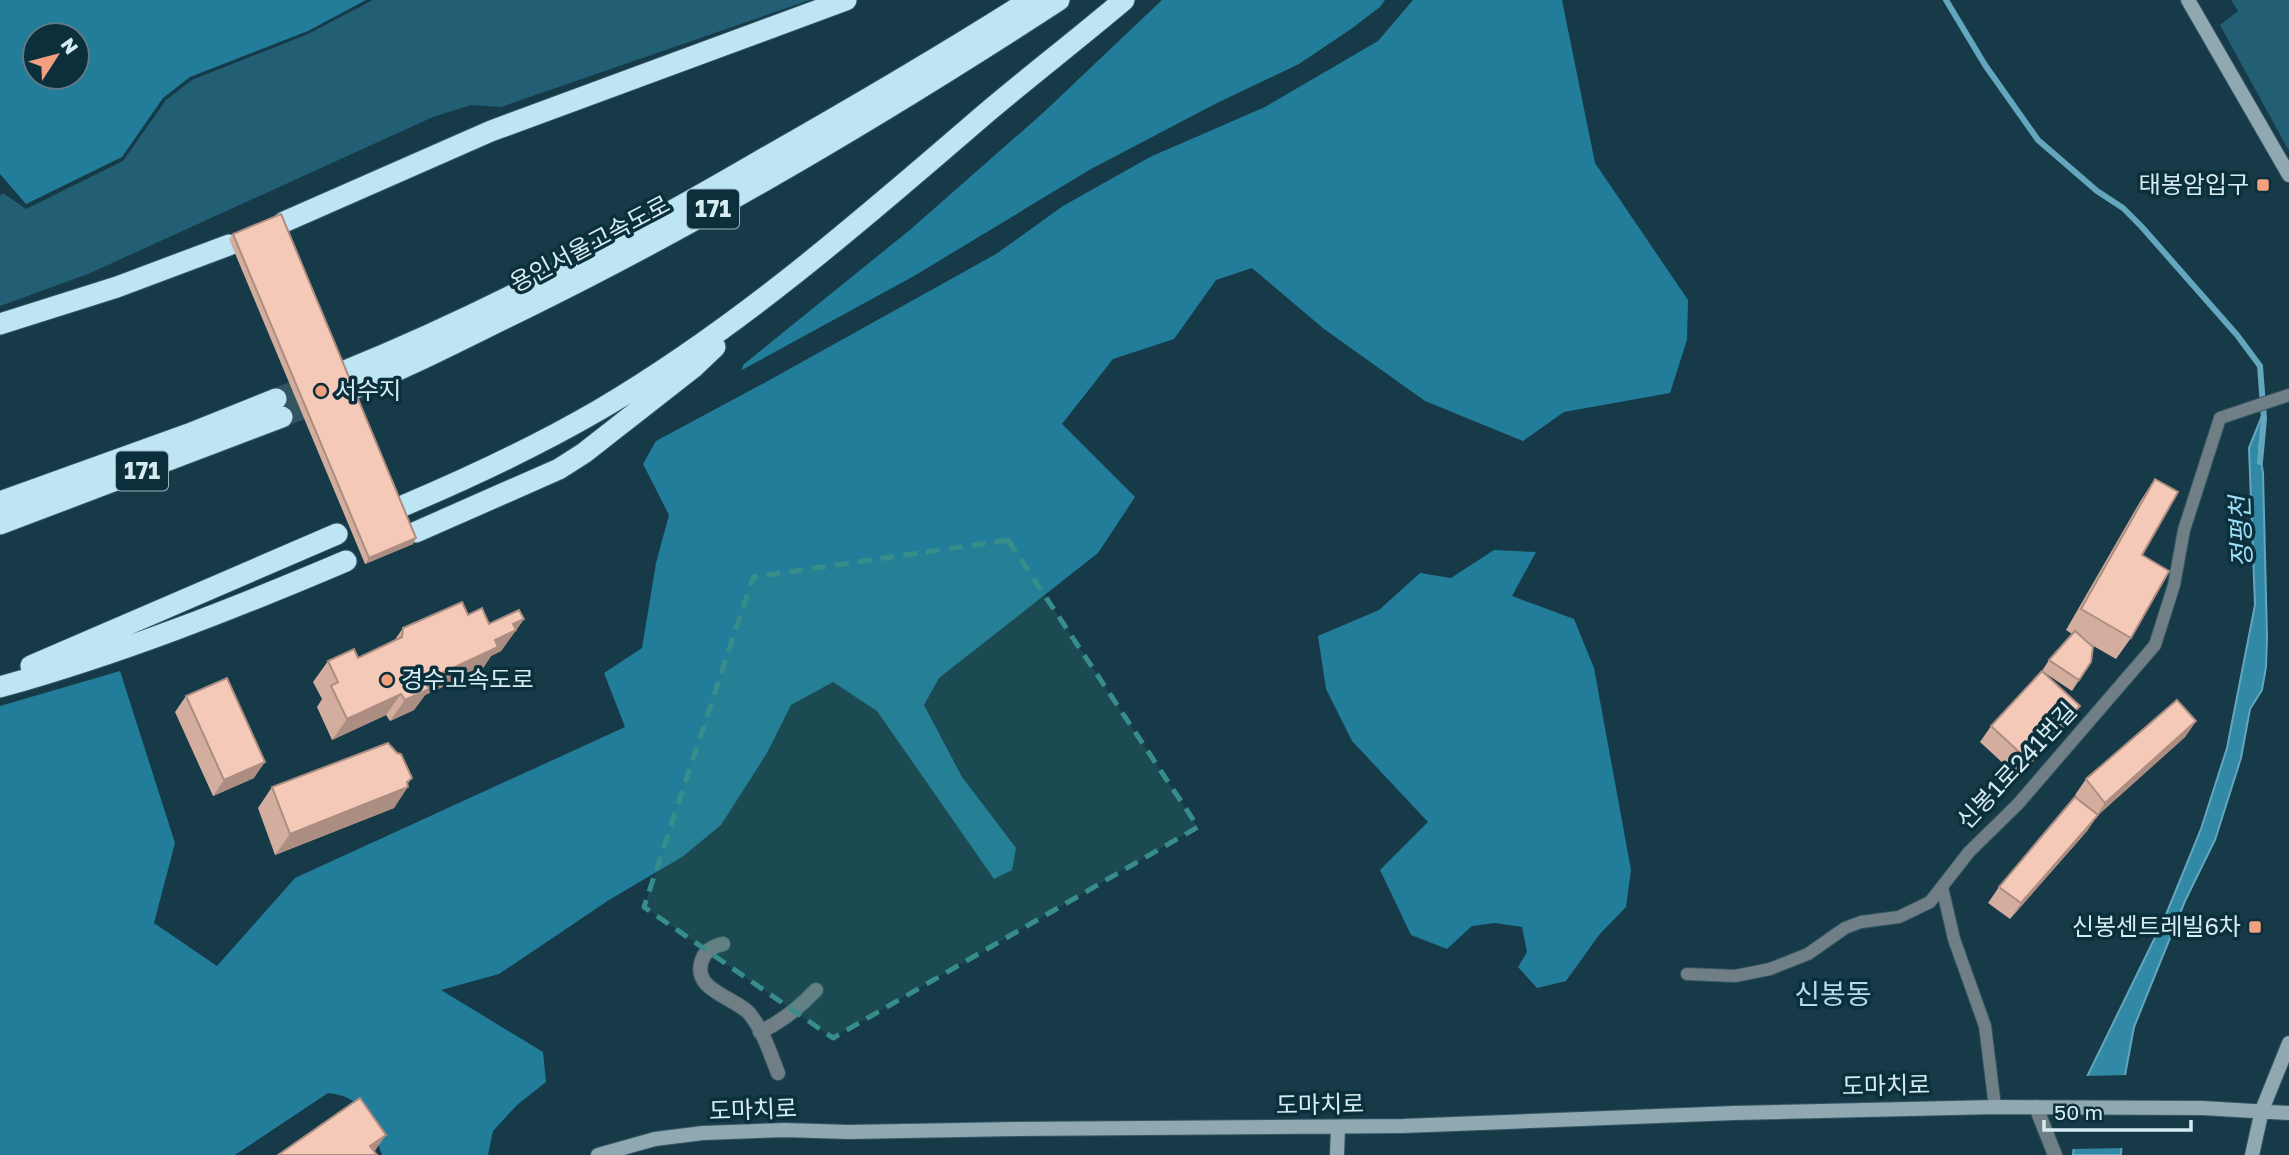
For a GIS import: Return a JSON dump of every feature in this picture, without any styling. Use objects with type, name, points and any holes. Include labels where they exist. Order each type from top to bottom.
[{"type":"highway","points":[[284,222],[491,131],[846,0]]},
{"type":"highway","name":"용인서울고속도로","points":[[1030,0],[943,56],[684,205],[537,283],[411,344],[349,380],[391,374],[592,275],[720,205],[855,126],[1059,0]]},
{"type":"highway","points":[[416,531],[559,469],[584,453],[694,367],[779,287],[1124,0]]},
{"type":"highway","points":[[0,324],[117,286],[229,245]]},
{"type":"highway","points":[[405,505],[506,459],[600,409],[699,345],[779,287]]},
{"type":"highway","name":"171","points":[[0,502],[190,433],[279,408],[0,524]]},
{"type":"highway","points":[[0,680],[337,534]]},
{"type":"highway","points":[[0,687],[154,638],[346,561]]},
{"type":"main road","points":[[2188,0],[2289,175]]},
{"type":"main road","points":[[2252,1155],[2262,1110],[2289,1043]]},
{"type":"main road","name":"도마치로","points":[[598,1155],[655,1139],[703,1133],[785,1130],[849,1132],[1468,1125],[1734,1113],[1995,1107],[2262,1110]]},
{"type":"main road","points":[[2262,1110],[2289,1113]]},
{"type":"main road","points":[[1337,1155],[1338,1127]]},
{"type":"street","points":[[723,944],[716,945],[701,961],[703,980],[710,989],[734,1001],[749,1014],[778,1073]]},
{"type":"street","points":[[760,1032],[779,1023],[816,990]]},
{"type":"street","points":[[2040,1107],[2055,1155]]},
{"type":"lane","name":"신봉1로241번길","points":[[1687,974],[1735,976],[1770,969],[1808,954],[1845,928],[1861,922],[1899,917],[1930,902],[1969,852],[2018,804],[2155,645],[2174,586],[2184,530],[2220,418],[2289,395]]},
{"type":"lane","points":[[1942,887],[1954,939],[1984,1026],[1995,1107]]},
{"type":"highlighted area","points":[[1008,540],[1198,827],[833,1038],[644,907],[753,577]]},
{"type":"shaded area","points":[[0,0],[366,0],[308,31],[190,77],[163,98],[122,157],[26,204],[0,174]]},
{"type":"shaded area","points":[[373,0],[810,0],[501,107],[471,105],[433,117],[88,274],[0,306],[0,196],[3,193],[26,209],[123,161],[166,100],[192,80],[308,34]]},
{"type":"shaded area","points":[[1162,0],[1385,0],[1351,29],[1299,64],[1215,104],[1091,169],[914,276],[742,370],[743,365],[911,229],[1044,112]]},
{"type":"shaded area","points":[[1413,0],[1562,0],[1595,163],[1688,300],[1687,340],[1670,393],[1564,412],[1523,441],[1425,401],[1324,329],[1252,268],[1216,280],[1174,339],[1113,359],[1062,424],[1135,497],[1098,553],[939,678],[924,705],[962,777],[1016,848],[1012,870],[994,879],[877,711],[833,682],[791,705],[767,753],[721,825],[682,857],[609,900],[499,974],[441,990],[543,1052],[546,1082],[517,1105],[493,1131],[488,1155],[382,1155],[370,1122],[359,1106],[351,1100],[328,1093],[235,1155],[0,1155],[0,706],[120,671],[175,843],[154,923],[217,966],[295,878],[625,727],[604,673],[642,648],[656,563],[669,515],[643,464],[656,441],[996,254],[1063,206],[1150,157],[1265,107],[1378,41]]},
{"type":"shaded area","points":[[2231,0],[2289,0],[2289,151],[2220,25],[2238,11]]},
{"type":"shaded area","name":"정평천","points":[[2264,411],[2259,447],[2263,473],[2267,638],[2262,690],[2250,709],[2241,758],[2215,840],[2185,901],[2134,1027],[2125,1075],[2121,1155],[2073,1155],[2079,1093],[2165,917],[2201,829],[2227,748],[2255,605],[2249,448]]},
{"type":"shaded area","points":[[1494,550],[1536,552],[1512,596],[1574,619],[1594,668],[1631,870],[1626,907],[1599,935],[1566,981],[1537,988],[1518,967],[1527,952],[1522,927],[1495,923],[1472,926],[1447,949],[1411,935],[1380,870],[1428,822],[1352,741],[1326,689],[1318,636],[1379,610],[1420,573],[1451,578]]},
{"type":"pier","points":[[2129,1075],[2125,1148],[2070,1149],[2076,1093],[2084,1076]]},
{"type":"building","name":"서수지","points":[[281,214],[416,538],[369,558],[233,234]]},
{"type":"building","points":[[2155,479],[2178,492],[2142,555],[2169,571],[2131,638],[2081,609]]},
{"type":"building","name":"경수고속도로","points":[[462,602],[468,615],[482,608],[489,624],[519,610],[524,619],[513,624],[516,630],[495,640],[498,647],[425,681],[429,689],[405,700],[401,694],[347,719],[331,686],[338,682],[328,661],[354,649],[358,658],[402,637],[403,628]]},
{"type":"building","points":[[2075,631],[2093,647],[2091,662],[2079,680],[2049,660]]},
{"type":"building","points":[[2042,671],[2080,706],[2029,761],[1991,726]]},
{"type":"building","points":[[227,678],[265,762],[224,780],[186,696]]},
{"type":"building","points":[[2177,700],[2196,721],[2105,803],[2086,779]]},
{"type":"building","points":[[388,743],[401,754],[412,778],[407,782],[408,787],[290,834],[272,787]]},
{"type":"building","points":[[2075,797],[2098,815],[2021,903],[1999,887]]},
{"type":"building","points":[[360,1098],[386,1135],[370,1146],[377,1155],[278,1155]]},
{"type":"waterway","name":"정평천","points":[[1946,0],[1985,65],[2038,140],[2097,191],[2123,208],[2141,226],[2237,335],[2260,366],[2264,419],[2260,462]]},
{"type":"tunnel","points":[[276,399],[320,381]]},
{"type":"tunnel","points":[[282,417],[326,399]]},
{"type":"place","name":"태봉암입구","points":[[2263,185]]},
{"type":"place","name":"서수지","points":[[321,391]]},
{"type":"place","name":"경수고속도로","points":[[387,680]]},
{"type":"place","name":"신봉센트레빌6차","points":[[2255,927]]},
{"type":"district","name":"신봉동","points":[[1833,994]]}]
